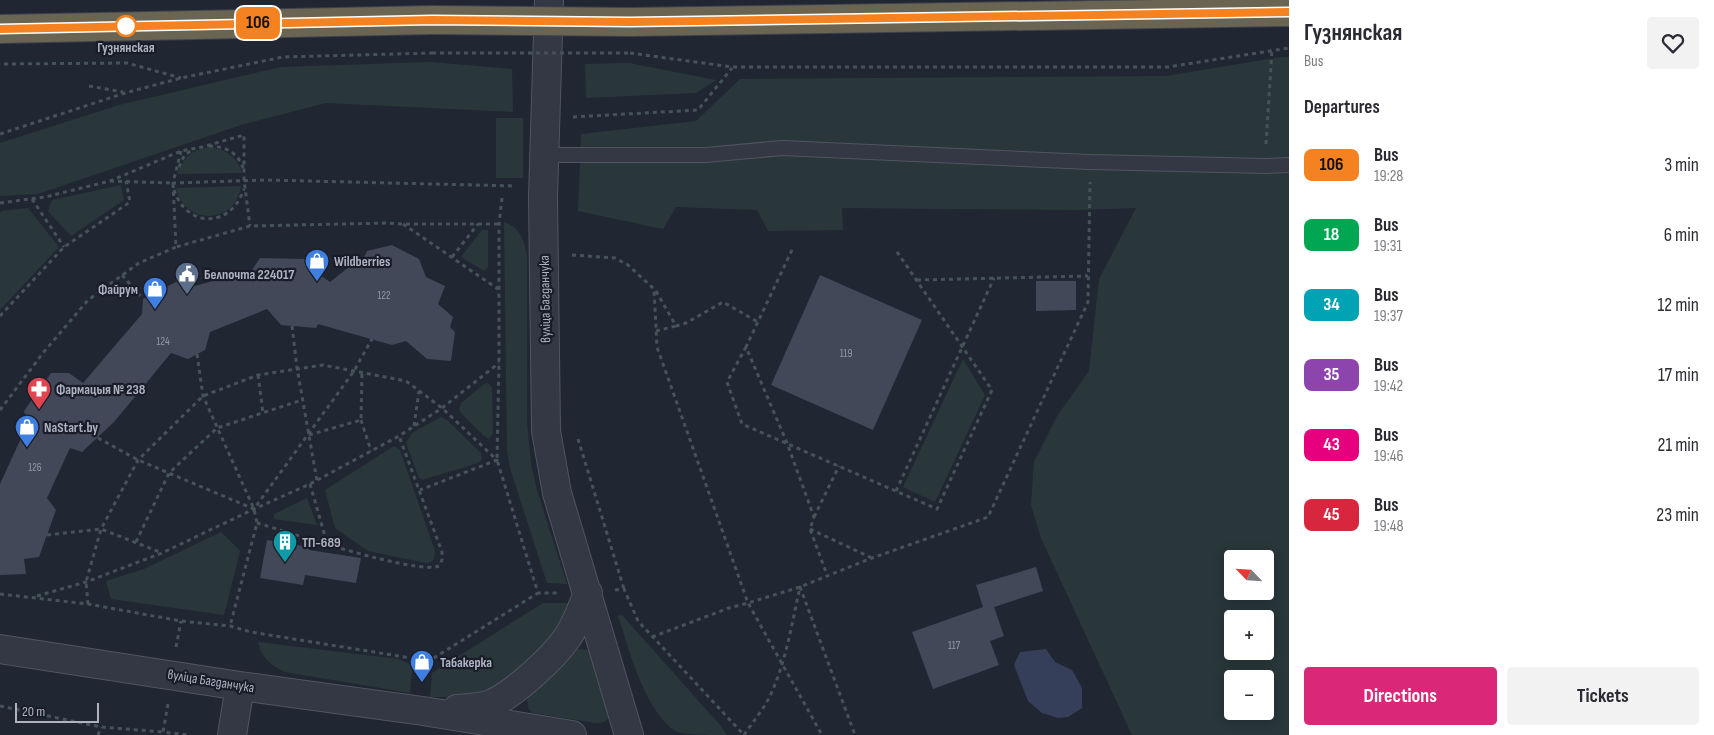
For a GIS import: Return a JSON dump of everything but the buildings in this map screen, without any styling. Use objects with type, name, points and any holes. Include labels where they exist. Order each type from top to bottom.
[{"type":"highway","points":[[0,29],[432,20],[630,22],[1285,12]]},
{"type":"street","name":"вуліца Багданчука","points":[[548,0],[556,155],[544,187],[546,430],[557,493],[629,735]]},
{"type":"street","name":"вуліца Багданчука","points":[[423,711],[472,708],[490,704],[511,693],[567,638],[579,616],[588,592]]},
{"type":"street","name":"вуліца Багданчука","points":[[0,650],[423,711],[572,735]]},
{"type":"street","points":[[232,735],[240,686]]},
{"type":"lane","points":[[556,155],[706,155],[782,148],[1090,162],[1289,165]]},
{"type":"path","points":[[0,134],[125,93],[181,78],[282,57],[432,53],[630,53],[732,67],[1168,67],[1289,48]]},
{"type":"path","points":[[1266,136],[1272,50]]},
{"type":"path","points":[[4,64],[127,63],[181,78]]},
{"type":"path","points":[[556,155],[566,117],[698,110],[732,67]]},
{"type":"path","points":[[89,86],[125,93]]},
{"type":"path","points":[[176,246],[172,182],[184,156],[191,150],[244,134],[244,180],[250,226]]},
{"type":"path","points":[[0,203],[45,197],[110,180],[181,150],[202,147],[220,147],[230,151],[242,165],[244,173]]},
{"type":"path","points":[[175,174],[181,150]]},
{"type":"path","points":[[652,637],[729,608],[748,604],[800,586],[988,517],[1088,302],[1090,162]]},
{"type":"path","points":[[110,180],[172,182],[244,180],[544,187]]},
{"type":"path","points":[[0,316],[64,248],[130,202],[126,180]]},
{"type":"path","points":[[173,188],[181,206],[187,212],[197,217],[217,218],[233,209],[239,202],[245,186]]},
{"type":"path","points":[[502,198],[499,224],[497,460],[538,593]]},
{"type":"path","points":[[32,199],[64,248]]},
{"type":"path","points":[[0,410],[43,353],[88,300],[139,263],[176,246],[250,226],[388,223],[499,224]]},
{"type":"path","points":[[403,224],[498,289]]},
{"type":"path","points":[[452,257],[478,224]]},
{"type":"path","points":[[792,250],[746,347],[727,382],[742,424],[937,509],[992,390],[895,249]]},
{"type":"path","points":[[569,254],[615,258],[628,264],[654,289],[676,326]]},
{"type":"path","points":[[122,275],[143,299]]},
{"type":"path","points":[[916,280],[1088,276]]},
{"type":"path","points":[[896,491],[994,278]]},
{"type":"path","points":[[654,289],[657,347],[748,604],[822,735]]},
{"type":"path","points":[[656,331],[686,323],[723,302],[758,322]]},
{"type":"path","points":[[292,326],[302,400],[317,481]]},
{"type":"path","points":[[254,509],[354,371],[372,339]]},
{"type":"path","points":[[746,347],[787,444],[814,517]]},
{"type":"path","points":[[197,354],[203,396],[254,509],[257,523],[230,626]]},
{"type":"path","points":[[34,597],[86,582],[162,553],[317,481],[399,436],[442,408],[499,363]]},
{"type":"path","points":[[88,604],[86,582],[101,529],[138,460],[203,396],[258,375],[323,365],[406,382],[442,408],[497,460]]},
{"type":"path","points":[[362,373],[361,420],[371,451]]},
{"type":"path","points":[[258,375],[262,413]]},
{"type":"path","points":[[414,426],[419,391]]},
{"type":"path","points":[[136,542],[170,473],[217,428],[302,400]]},
{"type":"path","points":[[308,435],[361,420]]},
{"type":"path","points":[[257,523],[385,560],[426,568],[439,566],[442,560],[442,552],[399,436]]},
{"type":"path","points":[[98,438],[138,460],[254,509]]},
{"type":"path","points":[[578,438],[624,589],[638,621],[744,735],[768,698],[782,665],[800,586]]},
{"type":"path","points":[[420,490],[497,460]]},
{"type":"path","points":[[827,576],[810,529],[839,466]]},
{"type":"path","points":[[310,484],[327,543]]},
{"type":"path","points":[[48,535],[101,529],[162,553]]},
{"type":"path","points":[[810,529],[872,558]]},
{"type":"path","points":[[800,586],[855,735]]},
{"type":"path","points":[[0,594],[88,604],[181,621],[230,626],[251,632],[429,662],[538,593],[624,589]]},
{"type":"path","points":[[176,648],[181,621]]},
{"type":"path","points":[[163,732],[169,696]]},
{"type":"path","points":[[0,706],[101,727],[188,735]]},
{"type":"path","points":[[98,735],[101,727]]},
{"type":"shaded area","points":[[1289,57],[1289,735],[1132,735],[1041,538],[1031,505],[1034,462],[1057,416],[1089,371],[1099,279],[1136,208],[1078,210],[842,208],[843,230],[768,231],[757,210],[676,207],[663,229],[578,211],[581,134],[696,121],[740,79],[1166,76]]},
{"type":"shaded area","points":[[430,62],[512,69],[513,112],[326,103],[244,124],[38,194],[0,196],[0,143],[119,105],[281,67]]},
{"type":"shaded area","points":[[629,63],[716,80],[696,93],[586,98],[585,64]]},
{"type":"shaded area","points":[[496,118],[523,118],[523,178],[496,178]]},
{"type":"shaded area","points":[[211,147],[231,155],[238,163],[242,173],[177,174],[190,155],[204,148]]},
{"type":"shaded area","points":[[121,185],[124,200],[71,236],[48,211],[52,200]]},
{"type":"shaded area","points":[[241,186],[237,199],[230,208],[220,214],[210,216],[199,214],[189,209],[181,200],[176,188]]},
{"type":"shaded area","points":[[28,208],[59,247],[0,310],[0,213],[1,211]]},
{"type":"shaded area","points":[[504,222],[518,231],[527,255],[527,421],[531,464],[537,490],[567,584],[547,583],[510,468],[507,452]]},
{"type":"shaded area","points":[[482,230],[488,230],[488,267],[484,271],[461,257]]},
{"type":"shaded area","points":[[963,359],[985,395],[935,502],[903,487]]},
{"type":"shaded area","points":[[488,383],[492,387],[493,433],[489,439],[459,409],[461,403],[484,384]]},
{"type":"shaded area","points":[[441,417],[447,420],[481,453],[482,459],[478,463],[422,480],[419,478],[406,443],[412,433]]},
{"type":"shaded area","points":[[394,446],[400,450],[435,551],[434,559],[431,562],[426,563],[368,551],[335,528],[325,490]]},
{"type":"shaded area","points":[[307,498],[317,525],[274,519],[274,514]]},
{"type":"shaded area","points":[[221,532],[240,551],[224,615],[111,599],[106,581],[144,569]]},
{"type":"shaded area","points":[[543,603],[568,603],[564,617],[556,631],[546,645],[521,669],[493,687],[473,694],[430,697],[432,673]]},
{"type":"shaded area","points":[[622,615],[727,735],[682,733],[677,732],[666,723],[647,696],[633,662],[618,616]]},
{"type":"shaded area","points":[[258,642],[398,659],[410,664],[412,669],[410,693],[285,672],[267,660]]},
{"type":"shaded area","points":[[578,649],[590,650],[611,714],[608,719],[595,723],[533,713],[529,710],[527,700],[529,694],[571,653]]},
{"type":"water","points":[[1046,649],[1055,662],[1072,670],[1082,688],[1082,708],[1068,717],[1058,718],[1042,713],[1028,701],[1014,665],[1020,652]]},
{"type":"bus line","name":"106","points":[[0,29],[432,20],[630,22],[1289,12]]},
{"type":"place","name":"Гузнянская","points":[[126,26]]},
{"type":"place","name":"Wildberries","points":[[317,282]]},
{"type":"place","name":"Белпочта 224017","points":[[187,295]]},
{"type":"place","name":"Файрум","points":[[155,310]]},
{"type":"place","name":"Фармацыя № 238","points":[[39,410]]},
{"type":"place","name":"NaStart.by","points":[[27,448]]},
{"type":"place","name":"ТП-689","points":[[285,563]]},
{"type":"place","name":"Табакерка","points":[[422,683]]}]
